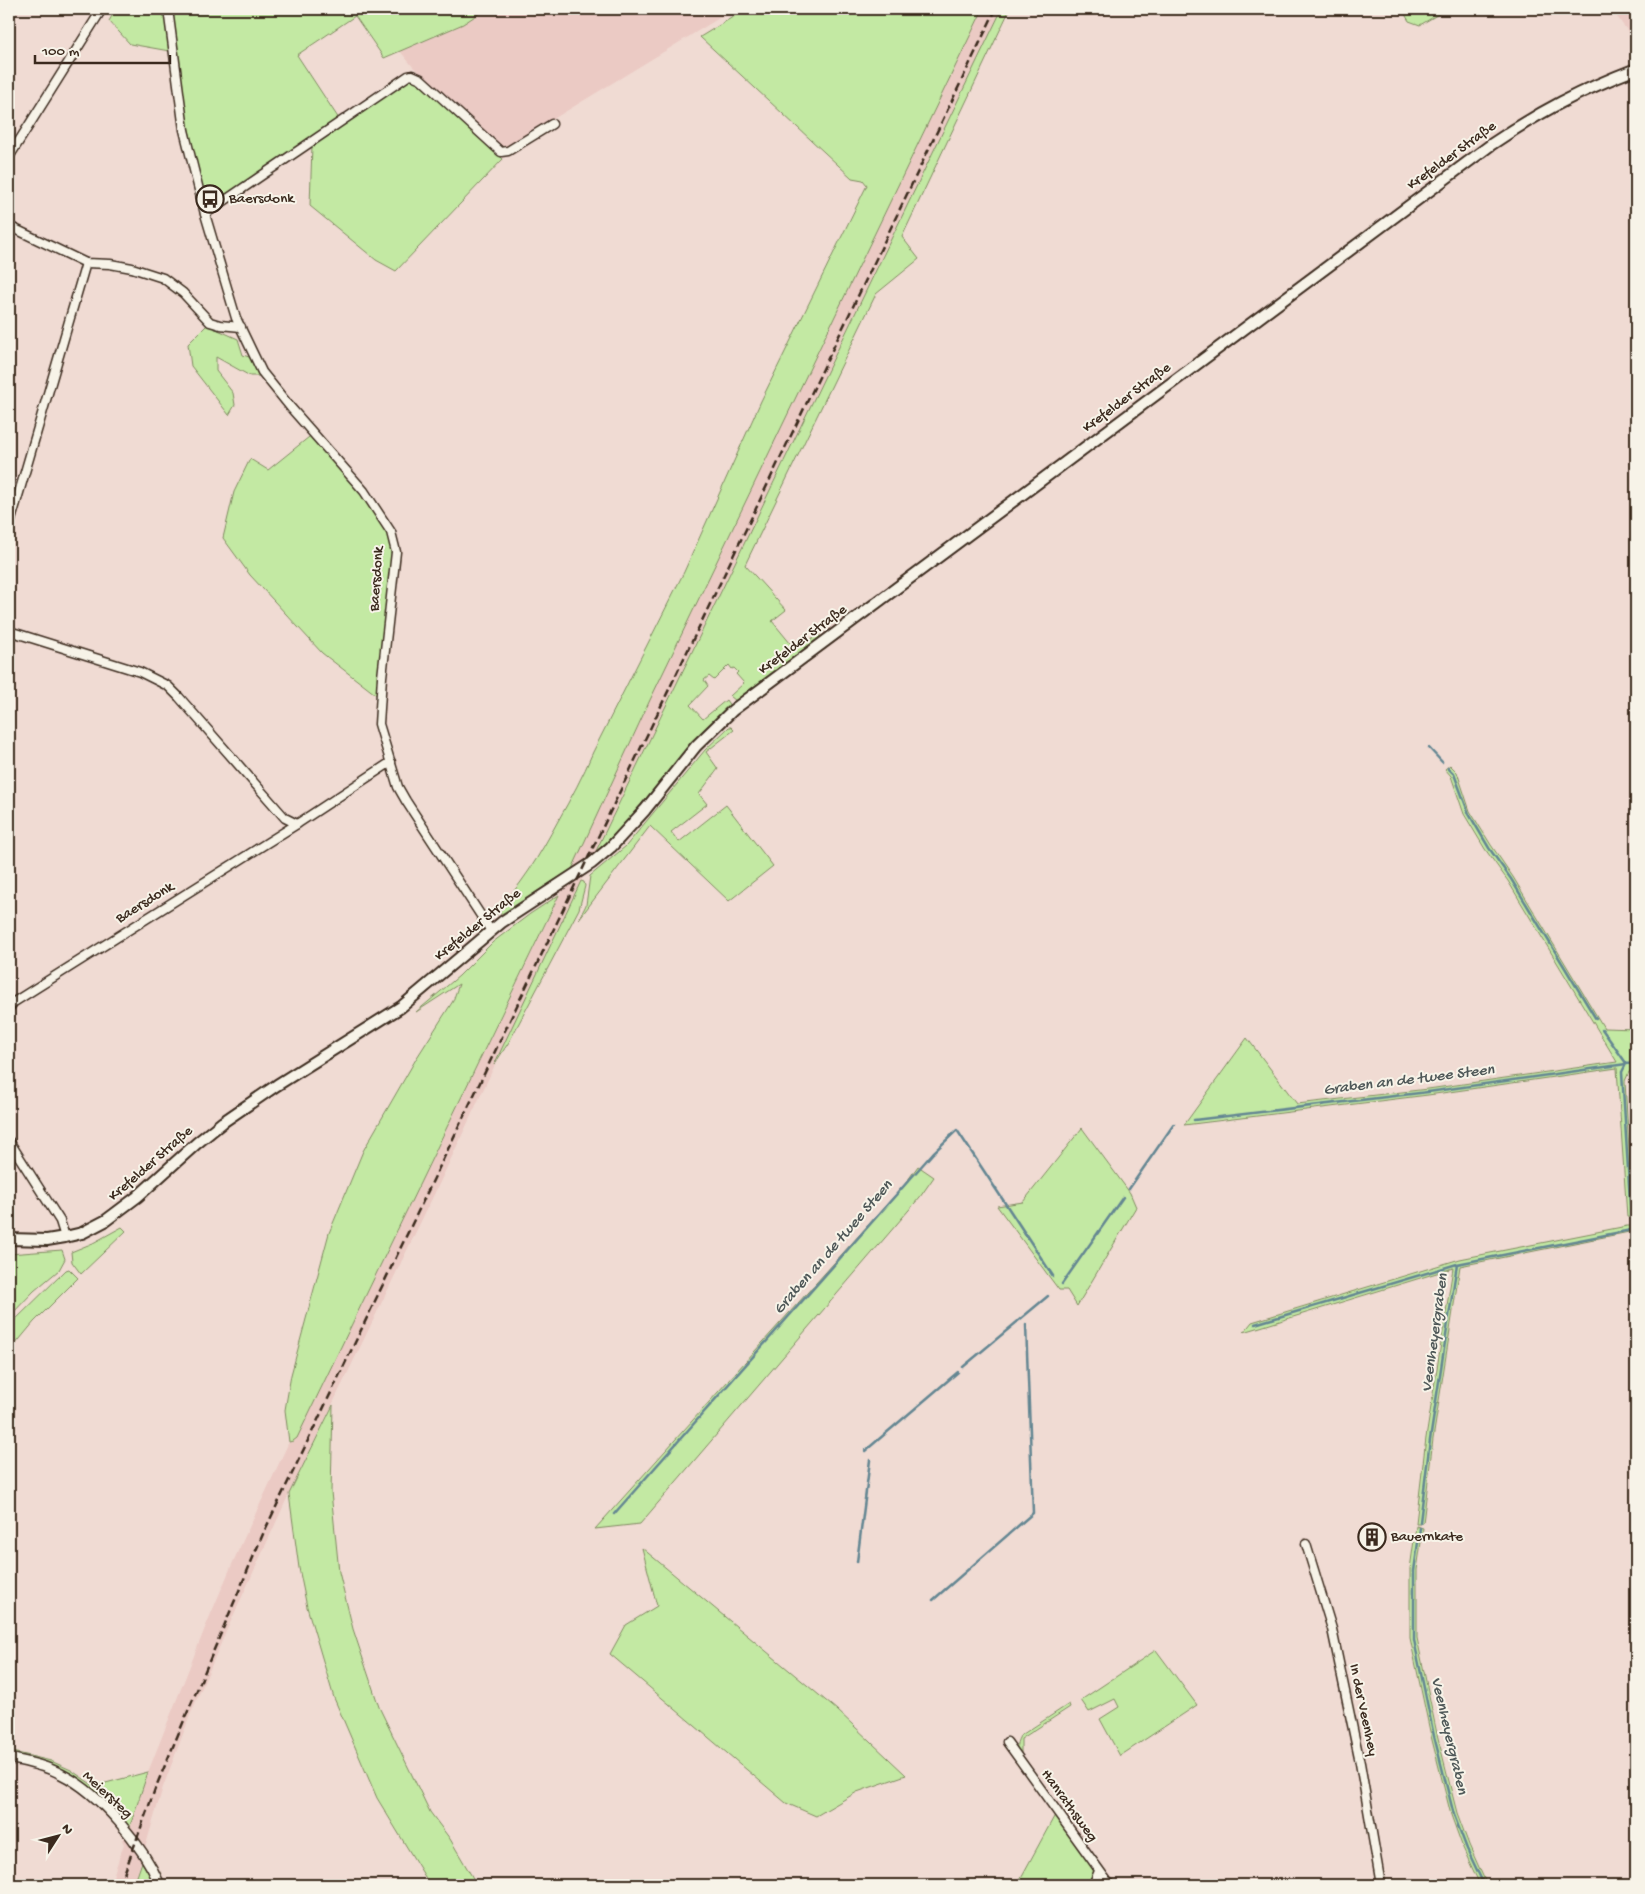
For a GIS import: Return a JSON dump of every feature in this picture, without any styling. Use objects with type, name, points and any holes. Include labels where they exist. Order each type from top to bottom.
[{"type":"main road","name":"Krefelder Straße","points":[[9,1240],[46,1240],[65,1237],[94,1228],[118,1213],[197,1143],[224,1122],[284,1081],[401,1007],[516,912],[600,857],[630,827],[686,759],[733,710],[1492,144],[1527,120],[1565,99],[1636,69]]},
{"type":"street","points":[[9,156],[102,9]]},
{"type":"street","name":"Baersdonk","points":[[168,9],[184,130],[205,214],[236,318],[262,372],[364,491],[392,532],[396,552],[383,668],[380,724],[398,787],[491,931]]},
{"type":"street","points":[[205,214],[408,76],[421,79],[501,152],[508,151],[552,124]]},
{"type":"street","points":[[9,226],[86,263],[110,264],[132,268],[162,278],[184,293],[210,322],[241,327]]},
{"type":"street","points":[[9,528],[86,263]]},
{"type":"street","points":[[9,631],[140,672],[168,686],[179,696],[285,818],[297,824]]},
{"type":"street","name":"Baersdonk","points":[[9,1008],[14,1002],[297,824],[391,762]]},
{"type":"street","points":[[9,1141],[60,1221],[65,1237]]},
{"type":"street","name":"In der Veenhey","points":[[1306,1544],[1332,1629],[1360,1763],[1380,1885]]},
{"type":"street","name":"Hanrathsweg","points":[[1007,1742],[1110,1885]]},
{"type":"street","name":"Meiersteg","points":[[9,1758],[48,1768],[62,1774],[92,1795],[132,1839],[160,1885]]},
{"type":"street","points":[[1093,1885],[1099,1871]]},
{"type":"shaded area","points":[[486,9],[734,9],[509,146],[499,146],[414,68],[400,51],[463,24]]},
{"type":"shaded area","points":[[983,9],[1002,9],[581,881],[441,1180],[289,1494],[225,1634],[191,1713],[163,1787],[134,1885],[110,1885],[124,1844],[122,1840],[130,1825],[148,1772],[233,1562],[289,1442],[297,1438],[550,915],[650,700]]},
{"type":"shaded area","points":[[1611,9],[1636,9],[1636,42]]},
{"type":"green space","points":[[116,9],[486,9],[463,24],[384,58],[355,16],[297,55],[339,119],[207,212],[180,89],[175,52],[130,44],[109,21]]},
{"type":"green space","points":[[746,9],[983,9],[650,700],[572,869],[503,913],[491,915],[529,871],[577,787],[684,572],[761,401],[867,185],[863,180],[852,178],[700,37]]},
{"type":"green space","points":[[1002,9],[1010,9],[902,237],[919,259],[876,294],[745,565],[786,610],[772,621],[795,649],[819,634],[820,637],[736,701],[730,696],[744,683],[736,674],[738,672],[734,668],[732,669],[729,665],[714,680],[709,676],[704,680],[708,686],[690,705],[703,719],[726,700],[730,706],[702,731],[622,827],[595,853]]},
{"type":"green space","points":[[1402,9],[1447,9],[1420,25],[1409,21]]},
{"type":"green space","points":[[408,80],[418,81],[503,159],[396,271],[376,260],[310,206],[312,145]]},
{"type":"green space","points":[[207,325],[238,339],[243,355],[252,358],[261,376],[250,376],[216,357],[216,371],[233,393],[235,405],[229,415],[191,366],[188,344]]},
{"type":"green space","points":[[314,433],[362,490],[390,533],[395,552],[379,697],[322,653],[250,575],[223,538],[234,492],[250,459],[268,470]]},
{"type":"green space","points":[[729,727],[734,730],[706,752],[718,769],[699,794],[707,804],[671,832],[679,842],[726,805],[773,866],[729,901],[650,826],[579,919],[586,905],[590,876],[626,846],[705,750]]},
{"type":"green space","points":[[1450,765],[1457,772],[1470,811],[1513,877],[1604,1028],[1636,1029],[1636,1067],[1629,1072],[1625,1081],[1633,1218],[1627,1217],[1617,1068],[1428,1095],[1184,1125],[1247,1038],[1297,1104],[1428,1089],[1617,1062],[1508,881],[1485,849],[1464,814],[1451,776],[1445,769]]},
{"type":"green space","points":[[581,881],[584,882],[585,886],[579,909],[509,1042],[494,1065]]},
{"type":"green space","points":[[559,895],[297,1438],[289,1442],[285,1410],[291,1375],[329,1233],[363,1151],[416,1059],[453,1001],[459,984],[416,1012],[459,976],[493,942]]},
{"type":"green space","points":[[1082,1128],[1130,1193],[1136,1207],[1077,1306],[1067,1290],[1059,1290],[997,1206],[1023,1202]]},
{"type":"green space","points":[[918,1166],[934,1177],[920,1197],[640,1524],[595,1529],[905,1184]]},
{"type":"green space","points":[[1627,1226],[1636,1226],[1636,1251],[1634,1231],[1460,1266],[1433,1439],[1423,1523],[1416,1523],[1426,1438],[1453,1268],[1244,1332],[1252,1322],[1460,1259]]},
{"type":"green space","points":[[122,1227],[126,1231],[81,1274],[72,1262],[71,1252],[93,1243]]},
{"type":"green space","points":[[62,1250],[65,1259],[59,1270],[34,1291],[9,1317],[9,1254]]},
{"type":"green space","points":[[69,1269],[78,1278],[34,1322],[9,1352],[9,1326]]},
{"type":"green space","points":[[333,1405],[331,1492],[339,1572],[353,1629],[379,1707],[430,1812],[450,1839],[477,1885],[430,1885],[377,1798],[334,1698],[307,1607],[299,1568],[289,1494]]},
{"type":"green space","points":[[1416,1526],[1423,1528],[1417,1570],[1417,1638],[1437,1734],[1457,1813],[1487,1885],[1480,1885],[1463,1848],[1451,1815],[1431,1736],[1410,1638],[1410,1569]]},
{"type":"green space","points":[[642,1548],[837,1710],[906,1775],[857,1792],[816,1816],[786,1803],[610,1654],[626,1625],[657,1606]]},
{"type":"green space","points":[[1156,1650],[1197,1705],[1120,1756],[1100,1719],[1119,1707],[1115,1699],[1089,1712],[1081,1700]]},
{"type":"green space","points":[[1069,1704],[1070,1707],[1021,1739],[1021,1760],[1017,1748],[1020,1736]]},
{"type":"green space","points":[[9,1751],[51,1761],[71,1770],[94,1786],[148,1772],[129,1829],[89,1787],[68,1774],[9,1755]]},
{"type":"green space","points":[[1055,1815],[1093,1868],[1094,1877],[1091,1885],[1017,1885]]},
{"type":"green space","points":[[142,1862],[155,1885],[134,1885]]},
{"type":"waterway","points":[[1429,748],[1442,762]]},
{"type":"waterway","points":[[1448,768],[1454,774],[1469,814],[1489,848],[1511,879],[1596,1019]]},
{"type":"waterway","points":[[1602,1029],[1626,1063]]},
{"type":"waterway","name":"Veenheyergraben","points":[[1631,1218],[1622,1072],[1626,1064],[1636,1063]]},
{"type":"waterway","name":"Graben an de twee Steen","points":[[1194,1120],[1428,1092],[1626,1064]]},
{"type":"waterway","name":"Graben an de twee Steen","points":[[1129,1189],[1174,1124]]},
{"type":"waterway","name":"Graben an de twee Steen","points":[[614,1514],[933,1153],[957,1130],[1053,1276]]},
{"type":"waterway","name":"Graben an de twee Steen","points":[[1062,1284],[1123,1197]]},
{"type":"waterway","name":"Veenheyergraben","points":[[1420,1522],[1430,1440],[1457,1264],[1631,1230]]},
{"type":"waterway","points":[[1255,1324],[1457,1264]]},
{"type":"waterway","points":[[963,1367],[1048,1296]]},
{"type":"waterway","points":[[933,1600],[1033,1513],[1026,1325]]},
{"type":"waterway","points":[[865,1451],[958,1372]]},
{"type":"waterway","points":[[857,1562],[870,1460]]},
{"type":"waterway","name":"Veenheyergraben","points":[[1420,1528],[1414,1571],[1414,1640],[1434,1736],[1454,1815],[1484,1885]]},
{"type":"railway","points":[[120,1885],[155,1789],[263,1534],[996,9]]},
{"type":"place","name":"Baersdonk","points":[[210,199]]},
{"type":"place","name":"Bauernkate","points":[[1372,1537]]}]
